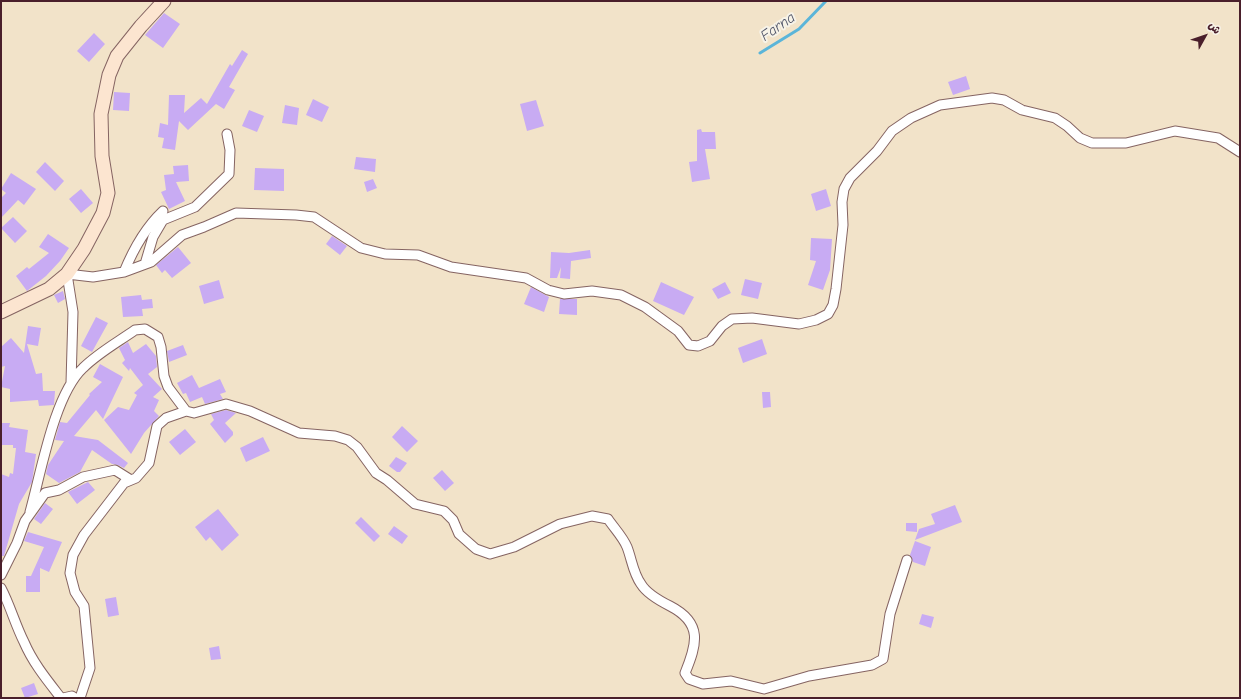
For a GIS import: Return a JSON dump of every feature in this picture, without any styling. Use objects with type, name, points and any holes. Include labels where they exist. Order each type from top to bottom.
[{"type":"main road","points":[[1,312],[49,290],[68,274],[84,249],[107,203],[108,193],[102,156],[101,114],[110,75],[117,56],[141,26],[164,1]]},
{"type":"street","points":[[72,383],[73,312],[68,274],[93,277],[124,272],[151,262],[182,235],[236,213],[260,212],[314,217],[361,248],[385,254],[418,255],[450,267],[526,278],[548,290],[564,294],[592,291],[621,295],[645,307],[678,332],[689,344],[698,346],[710,341],[722,326],[732,320],[752,318],[799,324],[816,320],[828,314],[833,305],[836,289],[844,189],[850,178],[877,151],[892,131],[911,118],[940,105],[992,98],[1004,100],[1022,110],[1055,118],[1067,126],[1080,138],[1092,143],[1126,143],[1175,131],[1218,138],[1240,152]]},
{"type":"street","points":[[145,264],[153,236],[163,220],[195,207],[229,174],[230,150],[227,134]]},
{"type":"street","points":[[124,272],[143,235],[154,220],[164,210]]},
{"type":"street","points":[[1,575],[30,512],[52,431],[66,391],[82,368],[135,330],[145,329],[158,337],[161,347],[164,376],[168,387],[186,411]]},
{"type":"street","points":[[80,698],[90,668],[84,606],[75,592],[70,573],[73,555],[84,536],[124,483],[136,478],[149,463],[157,426],[166,418],[186,411],[194,413],[226,404],[250,410],[299,433],[335,436],[348,440],[357,447],[376,473],[387,480],[415,504],[444,511],[453,520],[459,534],[476,549],[490,554],[514,547],[560,524],[592,516],[608,519],[627,546],[633,571],[642,586],[660,600],[677,610],[691,622],[696,638],[693,655],[685,673],[689,679],[703,684],[731,681],[764,689],[809,676],[872,665],[883,659],[890,614],[907,560]]},
{"type":"street","points":[[30,512],[45,493],[59,490],[83,476],[115,470],[130,480]]},
{"type":"street","points":[[1,588],[12,608],[24,642],[39,670],[62,698],[72,696],[75,698]]},
{"type":"building","points":[[164,13],[180,24],[163,48],[145,35]]},
{"type":"building","points":[[94,33],[105,44],[89,62],[77,51]]},
{"type":"building","points":[[242,50],[248,54],[229,87],[235,90],[224,109],[216,104],[188,130],[179,121],[175,150],[162,148],[164,138],[158,137],[160,123],[168,125],[169,95],[185,95],[184,113],[201,98],[207,104],[230,64],[232,66]]},
{"type":"building","points":[[966,76],[970,89],[953,95],[948,82]]},
{"type":"building","points":[[114,92],[130,93],[129,111],[113,110]]},
{"type":"building","points":[[313,99],[329,107],[322,122],[306,115]]},
{"type":"building","points":[[536,100],[544,126],[527,131],[520,104]]},
{"type":"building","points":[[285,105],[299,108],[297,125],[282,123]]},
{"type":"building","points":[[249,110],[264,116],[257,132],[242,126]]},
{"type":"building","points":[[701,129],[702,132],[715,132],[716,149],[705,149],[710,179],[692,182],[689,162],[697,161],[697,130]]},
{"type":"building","points":[[356,157],[376,159],[375,172],[354,169]]},
{"type":"building","points":[[45,162],[64,181],[55,191],[36,172]]},
{"type":"building","points":[[188,165],[189,181],[176,182],[185,201],[169,209],[161,192],[166,190],[164,175],[174,174],[173,166]]},
{"type":"building","points":[[255,168],[284,169],[284,191],[254,190]]},
{"type":"building","points":[[11,173],[36,189],[24,205],[18,200],[1,218],[1,198],[6,193],[1,189]]},
{"type":"building","points":[[373,179],[377,188],[367,192],[364,182]]},
{"type":"building","points":[[81,189],[93,203],[81,213],[69,199]]},
{"type":"building","points":[[826,189],[831,206],[816,211],[811,194]]},
{"type":"building","points":[[13,217],[27,231],[15,243],[1,228]]},
{"type":"building","points":[[48,234],[69,248],[60,261],[46,276],[27,291],[16,276],[27,267],[29,269],[49,253],[39,247]]},
{"type":"building","points":[[332,236],[347,246],[340,255],[326,244]]},
{"type":"building","points":[[811,238],[832,239],[830,270],[823,290],[808,285],[816,261],[810,260]]},
{"type":"building","points":[[178,247],[191,263],[172,278],[165,270],[162,273],[156,265]]},
{"type":"building","points":[[590,250],[591,258],[571,261],[570,279],[560,278],[561,267],[557,278],[550,278],[551,252],[569,253]]},
{"type":"building","points":[[745,279],[762,283],[758,299],[741,295]]},
{"type":"building","points":[[219,280],[224,298],[204,304],[199,286]]},
{"type":"building","points":[[661,282],[694,297],[684,315],[653,301]]},
{"type":"building","points":[[725,282],[731,293],[718,299],[712,289]]},
{"type":"building","points":[[531,287],[549,297],[544,312],[524,304]]},
{"type":"building","points":[[63,291],[65,299],[58,303],[54,295]]},
{"type":"building","points":[[141,295],[142,300],[152,299],[153,308],[142,309],[143,316],[123,317],[121,297]]},
{"type":"building","points":[[560,299],[577,299],[577,315],[559,314]]},
{"type":"building","points":[[96,317],[108,323],[92,352],[81,346]]},
{"type":"building","points":[[28,326],[41,328],[38,346],[27,344],[36,374],[42,373],[43,391],[55,391],[54,405],[39,406],[38,400],[10,402],[10,389],[1,387],[5,366],[1,367],[1,347],[11,338],[24,353]]},
{"type":"building","points":[[762,339],[767,354],[743,363],[738,348]]},
{"type":"building","points":[[128,342],[133,353],[146,344],[156,356],[157,367],[148,374],[162,389],[153,397],[159,400],[154,411],[159,416],[144,433],[131,454],[104,420],[118,407],[129,410],[137,395],[134,393],[143,385],[130,368],[129,371],[122,363],[125,360],[119,348]]},
{"type":"building","points":[[183,345],[187,355],[169,362],[167,351]]},
{"type":"building","points":[[100,364],[123,377],[103,419],[96,410],[74,436],[98,440],[128,463],[124,468],[112,464],[92,450],[80,472],[59,483],[46,474],[48,465],[64,441],[55,440],[60,422],[67,423],[90,395],[89,394],[102,382],[93,377]]},
{"type":"building","points":[[192,375],[199,388],[220,379],[226,392],[220,394],[223,399],[205,404],[202,397],[190,402],[186,393],[183,394],[177,383]]},
{"type":"building","points":[[762,392],[770,392],[771,407],[763,408]]},
{"type":"building","points":[[226,410],[236,413],[225,423],[233,432],[233,435],[225,443],[210,424],[214,420],[211,414]]},
{"type":"building","points":[[1,423],[10,423],[9,427],[28,430],[25,452],[36,454],[32,482],[19,504],[4,556],[1,556],[1,474],[9,477],[10,473],[13,474],[16,448],[13,448],[13,445],[1,445]]},
{"type":"building","points":[[402,426],[418,441],[407,452],[392,437]]},
{"type":"building","points":[[185,429],[196,442],[180,455],[169,442]]},
{"type":"building","points":[[263,437],[270,451],[246,462],[240,448]]},
{"type":"building","points":[[396,457],[407,463],[400,472],[397,472],[389,466]]},
{"type":"building","points":[[442,470],[454,483],[445,491],[433,478]]},
{"type":"building","points":[[88,482],[95,490],[77,504],[68,492]]},
{"type":"building","points":[[45,503],[53,509],[41,524],[34,519]]},
{"type":"building","points":[[955,505],[962,522],[915,540],[919,529],[935,524],[931,514]]},
{"type":"building","points":[[218,509],[239,535],[222,551],[210,537],[206,541],[195,527]]},
{"type":"building","points":[[361,517],[380,536],[374,542],[355,523]]},
{"type":"building","points":[[906,523],[917,523],[917,532],[906,531]]},
{"type":"building","points":[[394,526],[408,536],[402,544],[388,534]]},
{"type":"building","points":[[28,532],[62,542],[49,572],[40,568],[40,592],[26,592],[26,576],[31,576],[44,547],[24,541]]},
{"type":"building","points":[[915,541],[931,547],[925,566],[913,562],[910,555]]},
{"type":"building","points":[[116,597],[119,615],[108,617],[105,599]]},
{"type":"building","points":[[922,614],[934,617],[931,628],[919,624]]},
{"type":"building","points":[[219,646],[221,659],[211,660],[209,648]]},
{"type":"building","points":[[34,683],[38,694],[25,698],[21,688]]},
{"type":"waterway","name":"Farna","points":[[760,53],[799,29],[826,1]]}]
